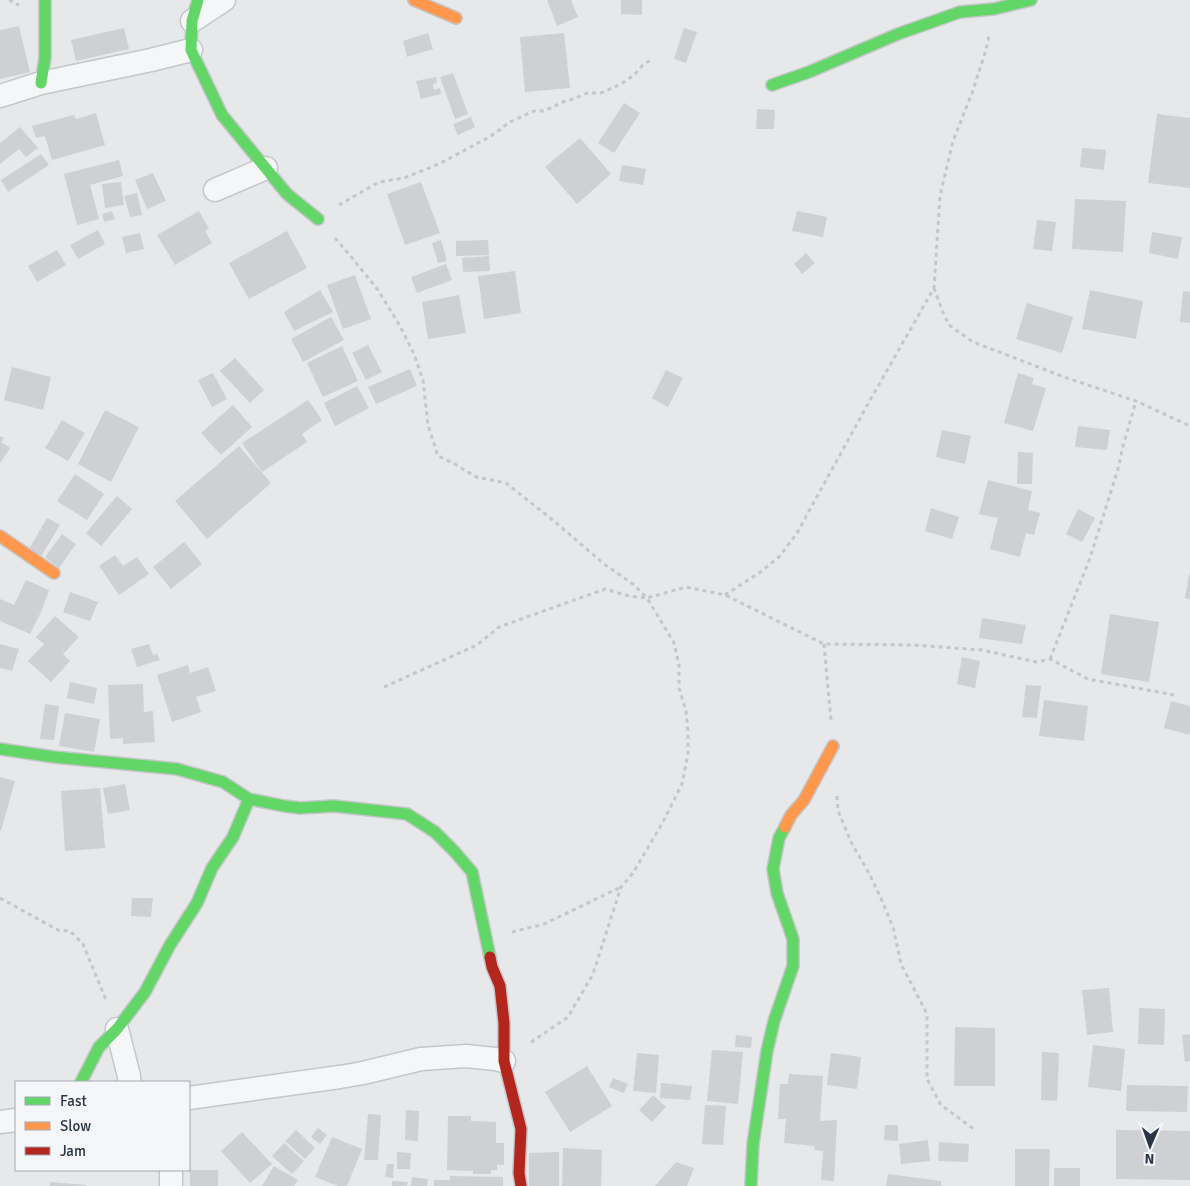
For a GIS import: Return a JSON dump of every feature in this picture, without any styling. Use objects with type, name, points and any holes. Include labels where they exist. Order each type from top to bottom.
[{"type":"street","points":[[41,83],[45,58],[45,0]]},
{"type":"street","points":[[224,0],[195,10],[192,50],[222,115],[287,194],[318,218]]},
{"type":"street","points":[[414,0],[456,18]]},
{"type":"street","points":[[772,85],[809,72],[898,34],[960,12],[994,9],[1031,0]]},
{"type":"street","points":[[0,96],[41,83],[192,50]]},
{"type":"street","points":[[215,190],[266,168]]},
{"type":"street","points":[[0,536],[54,573]]},
{"type":"street","points":[[751,1186],[753,1144],[767,1051],[792,966],[794,939],[777,893],[773,869],[779,838],[791,815],[804,800],[833,746]]},
{"type":"street","points":[[0,749],[177,769],[223,782],[249,799],[300,808],[334,806],[407,814],[435,832],[472,872],[492,967],[500,986],[504,1023],[504,1062],[520,1129],[519,1173],[521,1186]]},
{"type":"street","points":[[82,1081],[99,1047],[117,1029],[145,992],[197,902],[212,868],[233,837],[249,799]]},
{"type":"street","points":[[117,1029],[129,1081]]},
{"type":"street","points":[[190,1098],[340,1077],[421,1058],[466,1056],[495,1059],[504,1062]]},
{"type":"street","points":[[0,1122],[15,1120]]},
{"type":"street","points":[[171,1171],[171,1186]]},
{"type":"path","points":[[994,9],[986,50],[953,141],[940,196],[934,288],[949,326],[972,342],[1067,378],[1136,401],[1190,426]]},
{"type":"path","points":[[487,938],[544,924],[621,886],[633,873],[682,784],[688,754],[686,712],[679,688],[679,665],[674,643],[647,598],[633,584],[604,564],[554,521],[506,483],[476,476],[438,456],[428,425],[424,380],[400,326],[378,290],[360,266],[318,218],[379,182],[404,178],[439,164],[492,136],[510,122],[534,111],[544,111],[587,93],[602,93],[621,84],[634,75],[642,65],[652,59]]},
{"type":"path","points":[[725,595],[779,557],[798,533],[869,402],[934,288]]},
{"type":"path","points":[[1050,659],[1090,558],[1118,469],[1122,446],[1136,401]]},
{"type":"path","points":[[384,687],[477,645],[499,627],[605,589],[629,596],[647,598],[686,587],[725,595],[824,644],[913,645],[982,650],[1036,662],[1050,659],[1088,679],[1174,695]]},
{"type":"path","points":[[824,644],[833,746]]},
{"type":"path","points":[[837,793],[838,811],[852,844],[870,875],[894,927],[901,964],[927,1014],[927,1079],[941,1105],[975,1130]]},
{"type":"path","points":[[504,1062],[568,1017],[593,974],[621,886]]},
{"type":"path","points":[[0,898],[58,930],[70,931],[83,944],[117,1029]]},
{"type":"building","points":[[547,0],[571,0],[578,17],[557,26]]},
{"type":"building","points":[[621,0],[642,0],[642,15],[621,14]]},
{"type":"building","points":[[19,26],[30,72],[0,79],[0,30]]},
{"type":"building","points":[[124,28],[129,49],[76,61],[71,40]]},
{"type":"building","points":[[684,28],[697,32],[686,63],[674,59]]},
{"type":"building","points":[[428,33],[433,49],[407,57],[403,41]]},
{"type":"building","points":[[564,33],[570,88],[525,92],[520,37]]},
{"type":"building","points":[[453,73],[468,114],[455,119],[440,77]]},
{"type":"building","points":[[436,77],[437,83],[433,84],[434,90],[440,88],[441,94],[421,99],[416,81]]},
{"type":"building","points":[[624,103],[640,113],[614,153],[598,143]]},
{"type":"building","points":[[757,109],[775,110],[774,129],[756,129]]},
{"type":"building","points":[[96,113],[105,145],[52,160],[45,136],[36,138],[32,126],[74,115],[76,119]]},
{"type":"building","points":[[1157,114],[1190,118],[1190,188],[1148,183]]},
{"type":"building","points":[[471,117],[475,127],[458,135],[453,124]]},
{"type":"building","points":[[20,127],[38,148],[26,157],[19,149],[0,164],[0,143]]},
{"type":"building","points":[[580,138],[611,174],[577,204],[545,167]]},
{"type":"building","points":[[1082,148],[1106,150],[1104,170],[1080,167]]},
{"type":"building","points":[[41,154],[49,165],[8,192],[1,180]]},
{"type":"building","points":[[119,160],[123,176],[90,185],[99,219],[77,225],[64,174]]},
{"type":"building","points":[[622,165],[646,169],[643,185],[619,181]]},
{"type":"building","points":[[153,173],[166,201],[147,209],[135,180]]},
{"type":"building","points":[[121,182],[124,205],[105,208],[102,184]]},
{"type":"building","points":[[421,182],[440,233],[405,245],[387,194]]},
{"type":"building","points":[[137,193],[142,215],[130,217],[124,196]]},
{"type":"building","points":[[1075,199],[1126,201],[1123,252],[1072,249]]},
{"type":"building","points":[[112,211],[115,219],[104,222],[102,214]]},
{"type":"building","points":[[199,211],[209,229],[205,231],[212,243],[175,265],[157,235]]},
{"type":"building","points":[[797,211],[827,217],[823,237],[792,231]]},
{"type":"building","points":[[1037,220],[1056,222],[1052,251],[1033,249]]},
{"type":"building","points":[[98,230],[105,244],[78,259],[70,245]]},
{"type":"building","points":[[287,231],[307,268],[249,299],[229,263]]},
{"type":"building","points":[[1152,232],[1182,237],[1178,259],[1149,253]]},
{"type":"building","points":[[140,233],[144,249],[126,253],[122,237]]},
{"type":"building","points":[[441,240],[447,261],[438,263],[432,243]]},
{"type":"building","points":[[488,240],[489,255],[456,256],[456,241]]},
{"type":"building","points":[[57,250],[66,265],[37,282],[28,266]]},
{"type":"building","points":[[806,253],[815,263],[802,274],[794,264]]},
{"type":"building","points":[[489,256],[490,271],[463,272],[462,258]]},
{"type":"building","points":[[446,264],[452,280],[417,293],[411,277]]},
{"type":"building","points":[[515,271],[521,313],[484,319],[478,276]]},
{"type":"building","points":[[355,275],[371,319],[343,329],[327,285]]},
{"type":"building","points":[[320,290],[333,312],[294,331],[284,312]]},
{"type":"building","points":[[1090,290],[1143,301],[1136,339],[1082,329]]},
{"type":"building","points":[[1183,291],[1190,292],[1190,323],[1180,322]]},
{"type":"building","points":[[459,295],[466,333],[428,339],[422,302]]},
{"type":"building","points":[[1027,303],[1073,317],[1062,353],[1016,339]]},
{"type":"building","points":[[331,317],[344,340],[303,362],[291,339]]},
{"type":"building","points":[[368,345],[382,372],[366,380],[352,353]]},
{"type":"building","points":[[342,346],[358,381],[323,397],[307,363]]},
{"type":"building","points":[[235,358],[264,390],[250,403],[220,371]]},
{"type":"building","points":[[12,367],[51,377],[43,410],[4,400]]},
{"type":"building","points":[[410,369],[417,386],[376,404],[368,387]]},
{"type":"building","points":[[666,370],[683,378],[668,407],[652,398]]},
{"type":"building","points":[[213,373],[227,399],[212,407],[198,380]]},
{"type":"building","points":[[1018,373],[1034,378],[1032,384],[1046,388],[1033,431],[1004,423]]},
{"type":"building","points":[[357,386],[369,408],[335,426],[324,403]]},
{"type":"building","points":[[308,400],[322,420],[302,434],[307,442],[262,472],[242,443]]},
{"type":"building","points":[[233,405],[252,427],[221,455],[201,433]]},
{"type":"building","points":[[105,410],[139,427],[111,482],[78,464]]},
{"type":"building","points":[[62,420],[85,433],[68,461],[45,448]]},
{"type":"building","points":[[1078,426],[1110,430],[1107,450],[1075,447]]},
{"type":"building","points":[[942,430],[971,436],[965,464],[936,457]]},
{"type":"building","points":[[0,436],[4,438],[1,442],[10,448],[0,463]]},
{"type":"building","points":[[239,446],[271,483],[207,539],[175,501]]},
{"type":"building","points":[[1018,452],[1033,453],[1032,484],[1017,484]]},
{"type":"building","points":[[75,474],[104,494],[87,520],[57,501]]},
{"type":"building","points":[[988,480],[1032,491],[1028,510],[1040,513],[1034,535],[1026,533],[1020,557],[990,549],[998,518],[979,514]]},
{"type":"building","points":[[117,496],[132,509],[101,546],[86,533]]},
{"type":"building","points":[[931,508],[959,517],[952,539],[925,531]]},
{"type":"building","points":[[1078,509],[1095,518],[1082,542],[1066,534]]},
{"type":"building","points":[[47,518],[60,525],[40,558],[28,551]]},
{"type":"building","points":[[62,534],[76,544],[59,568],[45,557]]},
{"type":"building","points":[[184,542],[202,564],[171,589],[153,567]]},
{"type":"building","points":[[115,555],[123,566],[137,557],[149,574],[119,595],[99,566]]},
{"type":"building","points":[[1190,574],[1190,599],[1185,598]]},
{"type":"building","points":[[26,580],[49,590],[42,610],[30,634],[0,621],[0,599],[14,605]]},
{"type":"building","points":[[70,592],[98,602],[90,621],[63,612]]},
{"type":"building","points":[[1110,614],[1159,622],[1149,682],[1101,674]]},
{"type":"building","points":[[55,616],[79,637],[63,654],[70,661],[51,682],[28,661],[44,644],[36,637]]},
{"type":"building","points":[[982,618],[1026,625],[1022,644],[979,638]]},
{"type":"building","points":[[0,644],[19,649],[12,671],[0,668]]},
{"type":"building","points":[[149,644],[153,655],[157,654],[160,660],[137,667],[131,649]]},
{"type":"building","points":[[962,657],[980,661],[975,688],[957,684]]},
{"type":"building","points":[[188,665],[190,673],[208,667],[216,691],[196,697],[201,712],[172,722],[157,675]]},
{"type":"building","points":[[70,682],[97,688],[94,704],[67,698]]},
{"type":"building","points":[[143,684],[144,712],[153,711],[155,742],[123,744],[123,738],[110,739],[108,685]]},
{"type":"building","points":[[1026,685],[1041,686],[1037,718],[1022,717]]},
{"type":"building","points":[[1044,700],[1088,706],[1084,741],[1039,736]]},
{"type":"building","points":[[1171,701],[1190,706],[1190,735],[1164,728]]},
{"type":"building","points":[[45,704],[59,706],[54,740],[40,739]]},
{"type":"building","points":[[65,713],[100,719],[94,752],[59,746]]},
{"type":"building","points":[[0,777],[15,781],[1,831],[0,831]]},
{"type":"building","points":[[125,784],[130,810],[108,814],[103,788]]},
{"type":"building","points":[[100,788],[105,848],[65,851],[61,791]]},
{"type":"building","points":[[132,898],[153,898],[151,917],[131,916]]},
{"type":"building","points":[[1109,988],[1113,1032],[1087,1035],[1082,990]]},
{"type":"building","points":[[1139,1008],[1165,1009],[1164,1045],[1138,1044]]},
{"type":"building","points":[[955,1027],[995,1028],[995,1086],[954,1086]]},
{"type":"building","points":[[1190,1034],[1190,1061],[1185,1062],[1182,1035]]},
{"type":"building","points":[[736,1035],[752,1037],[751,1048],[735,1047]]},
{"type":"building","points":[[1093,1045],[1125,1049],[1121,1091],[1088,1087]]},
{"type":"building","points":[[712,1050],[743,1052],[738,1104],[707,1101]]},
{"type":"building","points":[[1042,1052],[1059,1053],[1057,1101],[1041,1100]]},
{"type":"building","points":[[637,1053],[659,1055],[656,1093],[633,1091]]},
{"type":"building","points":[[831,1053],[861,1057],[857,1089],[827,1085]]},
{"type":"building","points":[[587,1066],[612,1106],[570,1132],[545,1092]]},
{"type":"building","points":[[789,1074],[823,1076],[820,1121],[837,1120],[834,1181],[821,1180],[823,1151],[814,1150],[815,1146],[784,1143],[786,1119],[778,1119],[780,1084],[788,1084]]},
{"type":"building","points":[[613,1078],[628,1084],[624,1093],[609,1087]]},
{"type":"building","points":[[661,1083],[692,1086],[690,1100],[660,1098]]},
{"type":"building","points":[[1127,1085],[1188,1086],[1187,1112],[1126,1111]]},
{"type":"building","points":[[653,1095],[666,1107],[652,1122],[639,1110]]},
{"type":"building","points":[[705,1105],[726,1106],[723,1145],[702,1144]]},
{"type":"building","points":[[406,1110],[419,1111],[418,1141],[405,1140]]},
{"type":"building","points":[[368,1114],[381,1115],[378,1160],[364,1160]]},
{"type":"building","points":[[448,1116],[471,1116],[471,1121],[496,1122],[496,1143],[504,1143],[504,1165],[497,1165],[497,1170],[491,1170],[491,1174],[473,1174],[473,1171],[447,1170]]},
{"type":"building","points":[[885,1125],[898,1125],[898,1141],[884,1140]]},
{"type":"building","points":[[318,1128],[327,1135],[320,1144],[311,1137]]},
{"type":"building","points":[[296,1130],[315,1148],[305,1159],[285,1141]]},
{"type":"building","points":[[1116,1130],[1190,1131],[1190,1180],[1116,1179]]},
{"type":"building","points":[[242,1132],[272,1164],[250,1183],[221,1151]]},
{"type":"building","points":[[332,1137],[362,1149],[347,1186],[338,1186],[315,1177]]},
{"type":"building","points":[[928,1140],[930,1161],[901,1164],[899,1144]]},
{"type":"building","points":[[939,1142],[969,1144],[968,1162],[938,1161]]},
{"type":"building","points":[[284,1143],[304,1161],[292,1174],[272,1156]]},
{"type":"building","points":[[563,1148],[602,1150],[601,1186],[562,1186]]},
{"type":"building","points":[[1015,1149],[1050,1149],[1049,1186],[1015,1186]]},
{"type":"building","points":[[397,1152],[411,1153],[410,1169],[397,1169]]},
{"type":"building","points":[[559,1152],[559,1186],[529,1186],[529,1153]]},
{"type":"building","points":[[676,1162],[694,1168],[687,1186],[655,1186]]},
{"type":"building","points":[[387,1164],[394,1164],[393,1178],[385,1177]]},
{"type":"building","points":[[274,1166],[298,1180],[294,1186],[262,1186]]},
{"type":"building","points":[[1054,1168],[1080,1168],[1080,1186],[1054,1186]]},
{"type":"building","points":[[190,1170],[218,1170],[218,1186],[190,1186]]},
{"type":"building","points":[[888,1174],[941,1181],[941,1186],[886,1186]]},
{"type":"building","points":[[450,1176],[503,1177],[503,1186],[434,1186],[434,1180],[450,1180]]},
{"type":"building","points":[[412,1177],[428,1179],[427,1186],[411,1186]]},
{"type":"building","points":[[392,1181],[408,1182],[407,1186],[392,1186]]},
{"type":"building","points":[[50,1182],[86,1185],[86,1186],[50,1186]]},
{"type":"traffic: fast","points":[[41,83],[45,58],[45,0]]},
{"type":"traffic: fast","points":[[198,0],[192,21],[191,50],[222,115],[287,194],[318,219]]},
{"type":"traffic: fast","points":[[772,85],[809,72],[898,34],[960,12],[994,9],[1031,0]]},
{"type":"traffic: fast","points":[[0,749],[54,757],[177,769],[223,782],[249,799],[284,806],[300,808],[334,806],[407,814],[435,832],[472,872],[490,957]]},
{"type":"traffic: fast","points":[[82,1081],[99,1047],[117,1029],[145,992],[170,945],[197,903],[212,868],[233,837],[249,799]]},
{"type":"traffic: fast","points":[[751,1186],[753,1144],[767,1051],[774,1021],[793,966],[793,939],[777,893],[773,869],[779,838],[785,827]]},
{"type":"traffic: slow","points":[[414,0],[456,18]]},
{"type":"traffic: slow","points":[[0,536],[54,573]]},
{"type":"traffic: slow","points":[[785,827],[791,815],[804,800],[833,746]]},
{"type":"traffic: jam","points":[[490,957],[500,986],[504,1023],[504,1061],[521,1129],[519,1173],[521,1186]]}]
